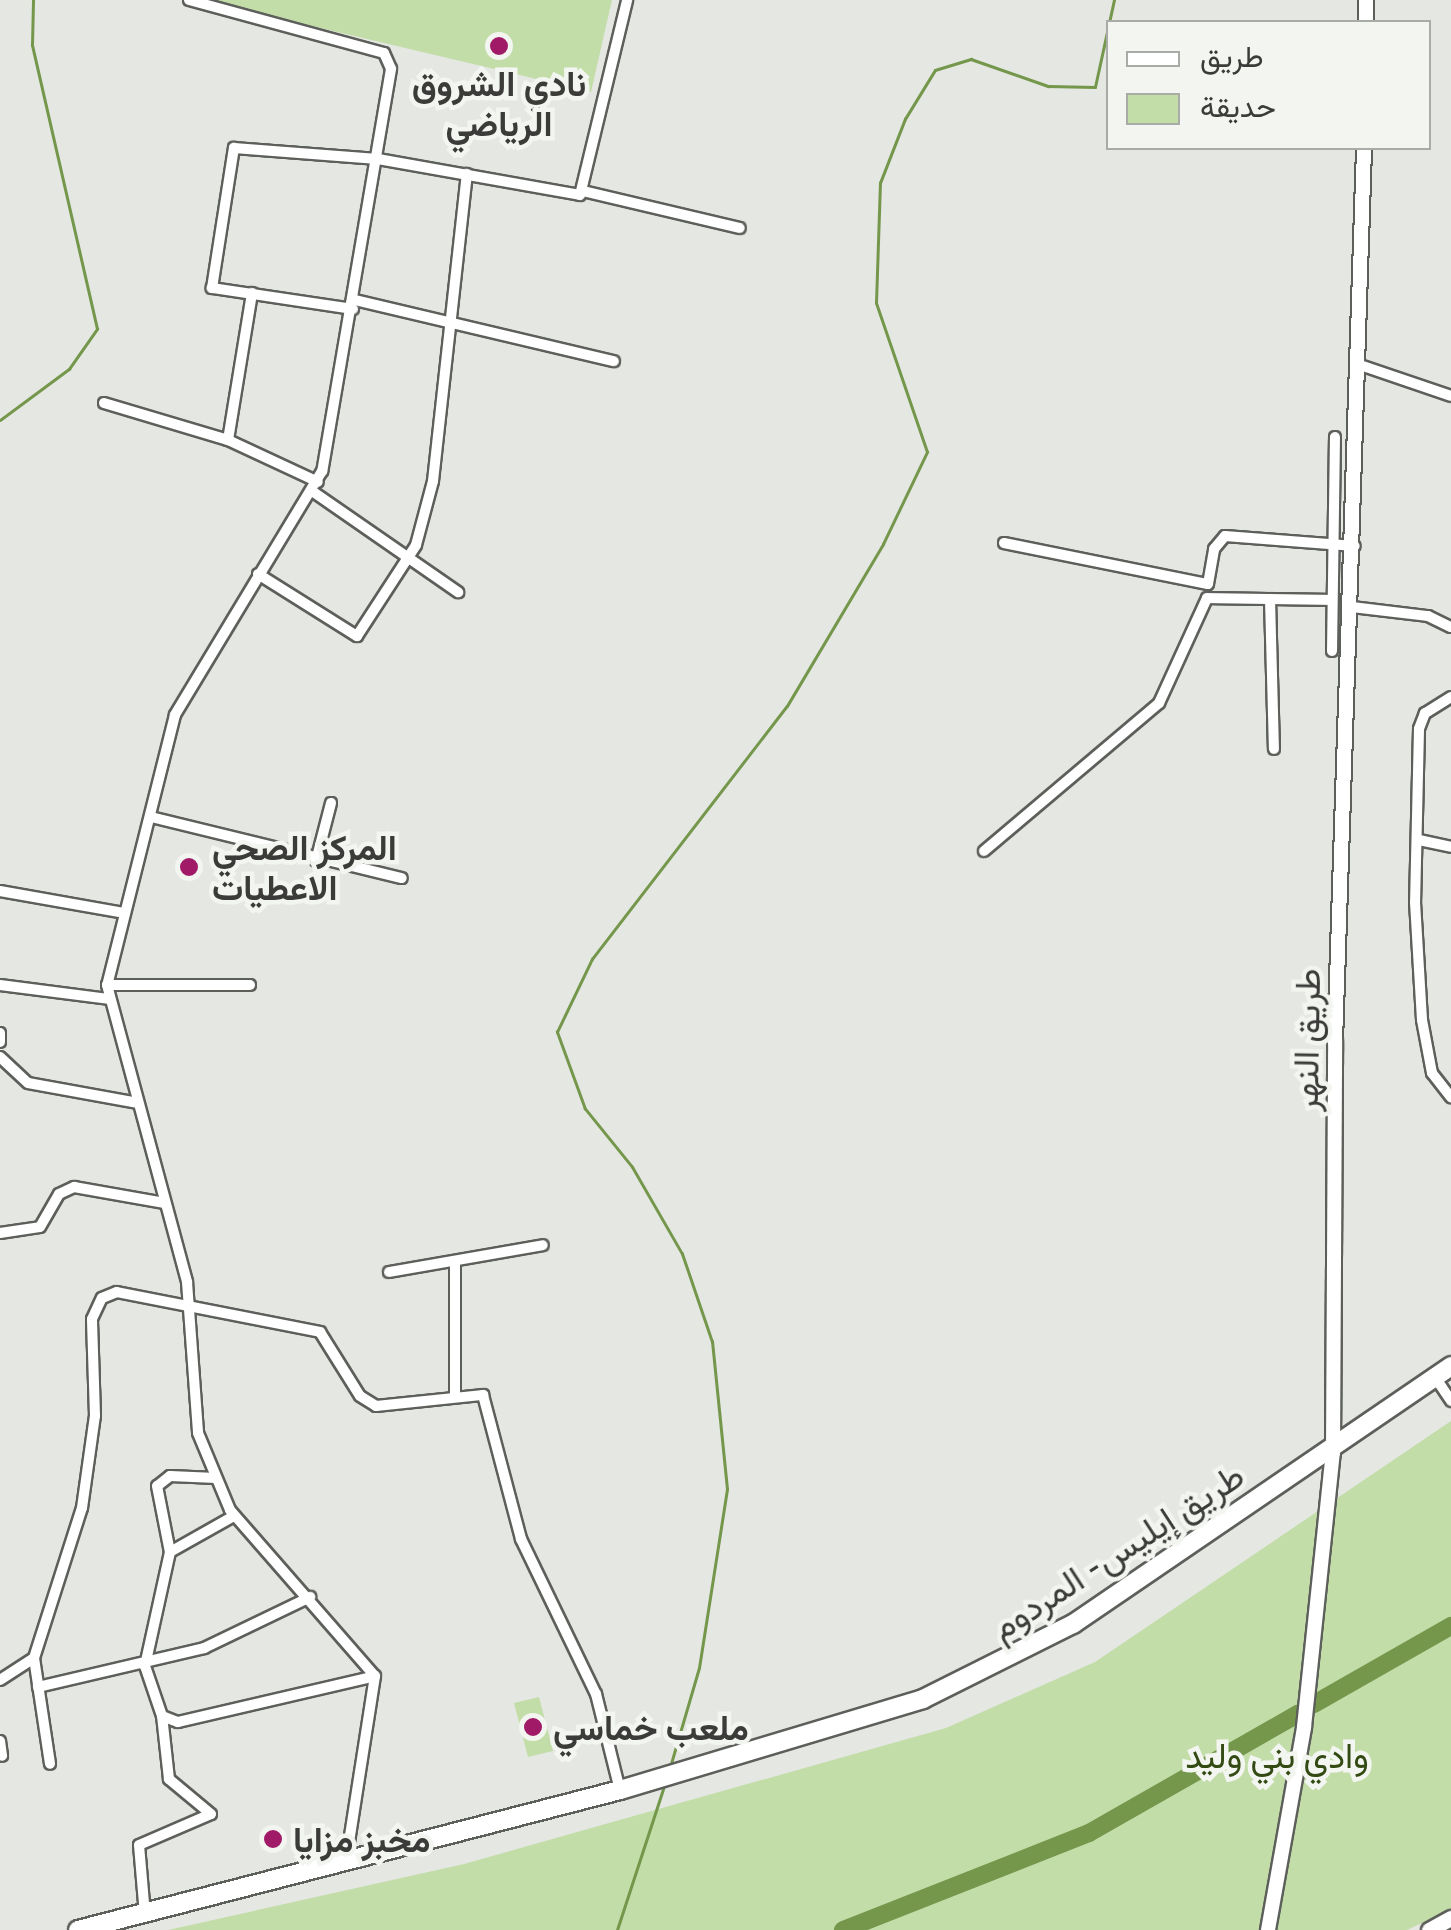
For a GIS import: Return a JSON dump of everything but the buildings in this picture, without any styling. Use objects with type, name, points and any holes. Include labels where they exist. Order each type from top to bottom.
[{"type":"highway","name":"طريق إيليس- المردوم","points":[[78,1930],[145,1916],[620,1790],[860,1720],[997,1667],[1332,1452],[1443,1372]]},
{"type":"main road","name":"طريق النهر","points":[[1268,1930],[1306,1710],[1332,1452],[1335,1042],[1356,546],[1364,150]]},
{"type":"main road","points":[[1429,1930],[1451,1918]]},
{"type":"street","points":[[190,0],[384,53],[391,76],[354,304],[315,486],[175,715],[108,985],[192,1310],[198,1432],[234,1516],[375,1676],[346,1862]]},
{"type":"street","points":[[583,191],[626,0]]},
{"type":"street","points":[[614,361],[354,304],[212,288],[238,144],[467,174],[570,197],[583,191],[740,228]]},
{"type":"street","points":[[258,574],[357,636],[408,558],[429,506],[447,322],[467,174]]},
{"type":"street","points":[[228,440],[252,293]]},
{"type":"street","points":[[1360,365],[1451,396]]},
{"type":"street","points":[[104,403],[228,440],[315,486],[458,592]]},
{"type":"street","points":[[1332,651],[1330,544],[1336,438]]},
{"type":"street","points":[[984,850],[1159,703],[1207,598],[1214,549],[1225,536],[1356,546]]},
{"type":"street","points":[[1004,542],[1208,584]]},
{"type":"street","points":[[1207,598],[1331,600]]},
{"type":"street","points":[[1270,599],[1274,749]]},
{"type":"street","points":[[1352,607],[1451,626]]},
{"type":"street","points":[[1451,697],[1420,720],[1419,840],[1422,1020],[1432,1073],[1451,1098]]},
{"type":"street","points":[[316,861],[331,803]]},
{"type":"street","points":[[151,817],[316,861],[402,878]]},
{"type":"street","points":[[1419,840],[1451,847]]},
{"type":"street","points":[[0,891],[125,914]]},
{"type":"street","points":[[0,985],[110,999]]},
{"type":"street","points":[[108,985],[250,985]]},
{"type":"street","points":[[0,1034],[0,1042]]},
{"type":"street","points":[[0,1056],[28,1083],[138,1104]]},
{"type":"street","points":[[0,1234],[40,1227],[59,1194],[74,1187],[165,1204]]},
{"type":"street","points":[[389,1272],[455,1264],[543,1245]]},
{"type":"street","points":[[455,1264],[455,1394]]},
{"type":"street","points":[[50,1764],[34,1658],[82,1508],[95,1416],[90,1336],[98,1306],[117,1292],[192,1310],[320,1332],[360,1396],[376,1406],[476,1392],[488,1401],[521,1539],[596,1694],[620,1790]]},
{"type":"street","points":[[1443,1372],[1451,1401]]},
{"type":"street","points":[[145,1916],[138,1845],[211,1814],[168,1780],[162,1716],[145,1666],[170,1552],[160,1482],[216,1478]]},
{"type":"street","points":[[170,1552],[234,1516]]},
{"type":"street","points":[[38,1687],[145,1666],[240,1636],[310,1598]]},
{"type":"street","points":[[0,1680],[34,1658]]},
{"type":"street","points":[[162,1716],[178,1722],[375,1676]]},
{"type":"street","points":[[0,1742],[2,1756]]},
{"type":"green space","name":"نادي الشروق الرياضي","points":[[202,0],[612,0],[591,92]]},
{"type":"green space","name":"وادي بني وليد","points":[[1451,1421],[1451,1909],[1407,1930],[168,1930],[464,1864],[946,1728],[1095,1662]]},
{"type":"green space","name":"ملعب خماسي","points":[[539,1697],[553,1751],[528,1757],[514,1703]]},
{"type":"waterway","points":[[0,420],[69,369],[97,329],[32,45],[33,0]]},
{"type":"waterway","points":[[1110,20],[1114,0]]},
{"type":"waterway","points":[[670,1767],[699,1668],[727,1489],[712,1342],[682,1254],[632,1167],[585,1109],[557,1032],[592,959],[787,706],[883,544],[927,452],[876,303],[880,183],[905,119],[935,70],[971,59],[1048,86],[1095,87],[1106,37]]},
{"type":"waterway","name":"وادي بني وليد","points":[[1314,1704],[1451,1626]]},
{"type":"waterway","name":"وادي بني وليد","points":[[843,1930],[1089,1833],[1298,1714]]},
{"type":"waterway","points":[[617,1930],[664,1786]]},
{"type":"place","name":"نادي الشروق الرياضي","points":[[499,46]]},
{"type":"place","name":"المركز الصحي الاعطيات","points":[[189,867]]},
{"type":"place","name":"ملعب خماسي","points":[[533,1727]]},
{"type":"place","name":"مخبز مزايا","points":[[273,1839]]}]
